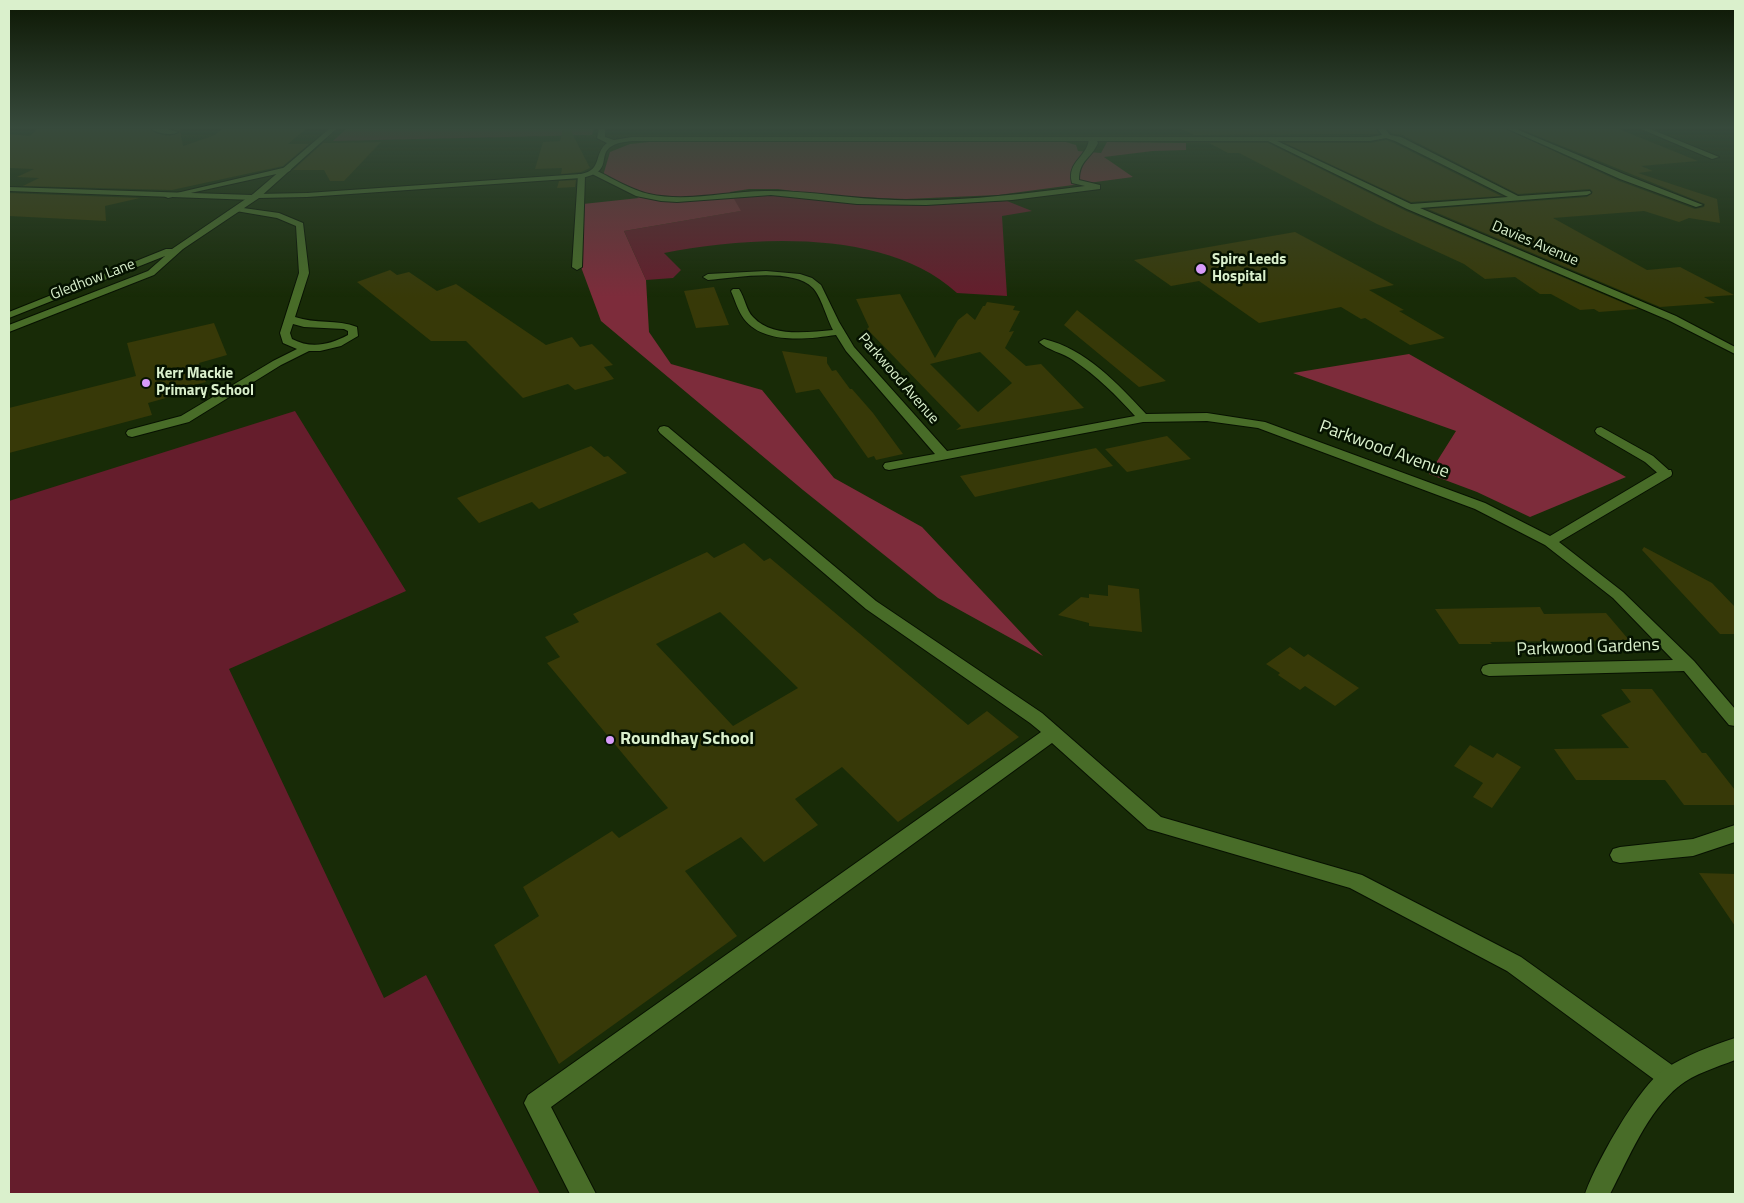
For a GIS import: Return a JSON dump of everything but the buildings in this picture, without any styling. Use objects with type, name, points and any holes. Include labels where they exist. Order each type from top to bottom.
[{"type":"street","points":[[168,196],[216,185]]},
{"type":"street","name":"Gledhow Lane","points":[[9,329],[151,273],[180,247],[239,209],[269,185]]},
{"type":"street","points":[[9,189],[168,196],[255,197],[449,185]]},
{"type":"street","points":[[578,267],[581,185]]},
{"type":"street","points":[[620,185],[632,191],[657,198],[711,197],[750,192],[869,202],[918,203],[1010,198],[1097,187],[1090,185]]},
{"type":"street","name":"Davies Avenue","points":[[1364,185],[1410,207],[1672,318],[1735,351]]},
{"type":"street","points":[[1490,185],[1516,198]]},
{"type":"street","points":[[1645,185],[1699,205]]},
{"type":"street","points":[[1410,207],[1587,193]]},
{"type":"street","points":[[239,209],[279,216],[293,220],[300,225],[304,273],[289,319],[285,333],[287,342],[306,349],[330,347],[342,343],[353,336],[353,329],[344,326],[304,324],[289,319]]},
{"type":"street","name":"Gledhow Lane","points":[[9,315],[180,247]]},
{"type":"street","name":"Parkwood Avenue","points":[[708,277],[771,274],[800,277],[812,282],[818,288],[839,332],[850,349],[943,455]]},
{"type":"street","points":[[736,291],[744,312],[751,321],[764,328],[782,334],[804,336],[839,332]]},
{"type":"street","points":[[1044,342],[1076,355],[1123,396],[1143,418]]},
{"type":"street","points":[[132,433],[185,419],[277,363],[306,349]]},
{"type":"street","name":"Parkwood Avenue","points":[[889,466],[1143,418],[1207,417],[1261,425],[1480,506],[1550,542],[1618,596],[1688,665],[1735,720]]},
{"type":"street","points":[[664,430],[871,605],[1036,718],[1155,823],[1355,881],[1514,964],[1671,1078]]},
{"type":"street","points":[[1550,542],[1666,473],[1649,459],[1601,431]]},
{"type":"street","name":"Parkwood Gardens","points":[[1489,670],[1688,665]]},
{"type":"street","points":[[583,1194],[536,1103],[1052,733]]},
{"type":"street","points":[[1620,855],[1685,850],[1713,844],[1735,834]]},
{"type":"street","points":[[1597,1194],[1641,1111],[1671,1078],[1708,1059],[1735,1050]]},
{"type":"shaded area","points":[[614,185],[1072,185],[998,195],[906,199],[830,196],[778,189],[749,189],[730,192],[741,211],[624,231],[646,280],[649,332],[671,364],[762,390],[834,478],[922,527],[1043,656],[938,598],[803,490],[601,321],[581,267],[583,204],[639,198]]},
{"type":"shaded area","points":[[770,195],[868,205],[1007,201],[1032,211],[1002,216],[1007,296],[957,293],[928,272],[894,257],[856,247],[817,242],[776,241],[737,243],[664,253],[681,270],[673,278],[646,280],[624,231],[740,211],[732,197]]},
{"type":"shaded area","points":[[1409,354],[1626,477],[1530,517],[1477,492],[1429,474],[1456,431],[1293,373]]},
{"type":"shaded area","points":[[295,411],[406,591],[229,669],[384,998],[426,975],[540,1194],[9,1194],[9,501]]},
{"type":"place","name":"Spire Leeds Hospital","points":[[1201,269]]},
{"type":"place","name":"Kerr Mackie Primary School","points":[[146,383]]},
{"type":"place","name":"Roundhay School","points":[[610,740]]}]
